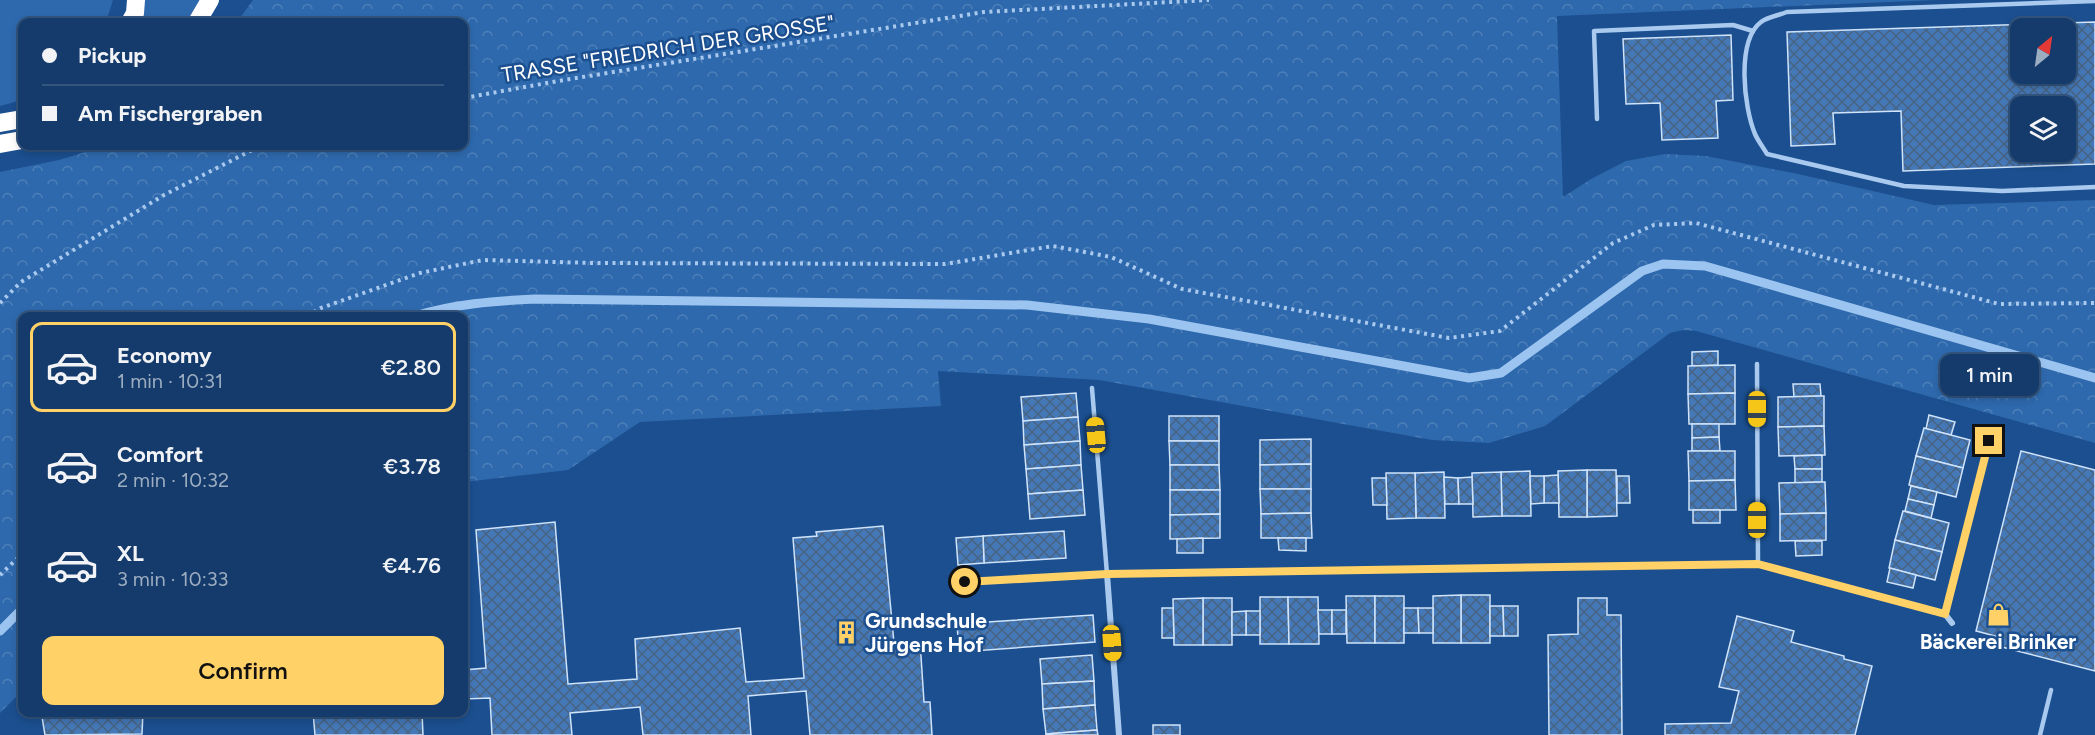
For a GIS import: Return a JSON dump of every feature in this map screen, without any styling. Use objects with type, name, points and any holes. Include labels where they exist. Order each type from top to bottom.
[{"type":"highway","points":[[132,18],[136,0]]},
{"type":"highway","points":[[199,18],[210,0]]},
{"type":"highway","points":[[0,123],[18,120]]},
{"type":"highway","points":[[0,144],[18,141]]},
{"type":"street","points":[[1119,735],[1107,574],[1758,564],[1945,614],[1952,623]]},
{"type":"lane","points":[[2095,1],[1787,12],[1762,21],[1753,31],[1746,47],[1745,88],[1755,133],[1767,154],[1905,186],[2002,191],[2095,186]]},
{"type":"lane","points":[[1598,119],[1594,31],[1733,25],[1753,31]]},
{"type":"lane","points":[[1757,364],[1758,564]]},
{"type":"lane","points":[[965,582],[1107,574],[1092,388]]},
{"type":"lane","points":[[1945,614],[1989,441]]},
{"type":"lane","points":[[2040,735],[2051,690]]},
{"type":"path","name":"TRASSE \"FRIEDRICH DER GROSSE\"","points":[[468,97],[984,12],[1209,0]]},
{"type":"path","points":[[0,303],[21,282],[153,201],[252,150]]},
{"type":"path","points":[[314,312],[420,273],[483,260],[593,263],[945,264],[1053,246],[1111,257],[1182,289],[1449,338],[1500,331],[1613,243],[1654,225],[1696,223],[1999,304],[2095,303]]},
{"type":"path","points":[[0,575],[18,558]]},
{"type":"green space","points":[[0,0],[113,0],[107,18],[18,18],[18,101],[0,106]]},
{"type":"green space","points":[[145,0],[200,0],[189,18],[142,18]]},
{"type":"green space","points":[[253,0],[1937,0],[1557,16],[1563,197],[1626,161],[1665,154],[1706,156],[1934,205],[2095,200],[2095,443],[1696,331],[1683,330],[1670,333],[1545,426],[1489,443],[1432,440],[1099,380],[938,371],[941,406],[640,422],[568,470],[468,482],[468,312],[18,312],[18,695],[0,713],[0,172],[59,160],[92,150],[468,150],[468,18],[240,18]]},
{"type":"building","points":[[2095,22],[2095,164],[1903,171],[1901,111],[1833,113],[1835,144],[1791,146],[1787,32],[2010,25],[2010,84],[2076,84],[2076,23]]},
{"type":"building","points":[[1731,35],[1733,100],[1716,101],[1718,138],[1662,140],[1660,103],[1626,104],[1623,39]]},
{"type":"building","points":[[1718,351],[1718,365],[1692,366],[1692,352]]},
{"type":"building","points":[[1735,365],[1735,393],[1688,394],[1688,366]]},
{"type":"building","points":[[1793,384],[1820,384],[1821,396],[1794,397]]},
{"type":"building","points":[[1076,393],[1078,417],[1023,421],[1021,397]]},
{"type":"building","points":[[1735,393],[1735,424],[1689,424],[1688,394]]},
{"type":"building","points":[[1824,396],[1824,426],[1778,427],[1778,397]]},
{"type":"building","points":[[1929,415],[1955,422],[1951,435],[1926,429]]},
{"type":"building","points":[[1169,416],[1219,416],[1219,441],[1169,441]]},
{"type":"building","points":[[1078,417],[1080,441],[1024,445],[1023,421]]},
{"type":"building","points":[[1692,424],[1719,424],[1719,437],[1692,438]]},
{"type":"building","points":[[1824,426],[1825,455],[1779,456],[1778,427]]},
{"type":"building","points":[[1924,428],[1970,440],[1963,468],[1916,456]]},
{"type":"building","points":[[1719,437],[1720,451],[1692,451],[1692,438]]},
{"type":"building","points":[[1311,439],[1311,464],[1260,465],[1260,440]]},
{"type":"building","points":[[1080,441],[1081,465],[1026,469],[1024,445]]},
{"type":"building","points":[[1169,441],[1219,441],[1219,465],[1170,465]]},
{"type":"building","points":[[1688,451],[1735,451],[1735,480],[1689,481]]},
{"type":"building","points":[[2021,451],[2095,470],[2095,671],[2002,647],[1995,636],[1976,631]]},
{"type":"building","points":[[1822,455],[1822,469],[1795,469],[1794,456]]},
{"type":"building","points":[[1916,456],[1963,468],[1956,497],[1909,485]]},
{"type":"building","points":[[1311,464],[1311,489],[1260,489],[1260,465]]},
{"type":"building","points":[[1081,465],[1083,490],[1028,494],[1026,469]]},
{"type":"building","points":[[1170,465],[1219,465],[1220,490],[1170,490]]},
{"type":"building","points":[[1795,469],[1822,469],[1822,482],[1795,483]]},
{"type":"building","points":[[1587,470],[1616,470],[1617,516],[1587,517]]},
{"type":"building","points":[[1587,470],[1587,517],[1559,517],[1558,471]]},
{"type":"building","points":[[1530,471],[1531,516],[1502,516],[1501,472]]},
{"type":"building","points":[[1444,472],[1445,518],[1416,518],[1415,473]]},
{"type":"building","points":[[1501,472],[1502,516],[1473,517],[1472,473]]},
{"type":"building","points":[[1386,473],[1415,473],[1416,518],[1387,519]]},
{"type":"building","points":[[1558,475],[1559,503],[1544,503],[1544,476]]},
{"type":"building","points":[[1530,476],[1544,476],[1544,503],[1531,504]]},
{"type":"building","points":[[1617,476],[1629,476],[1630,503],[1617,503]]},
{"type":"building","points":[[1444,477],[1458,478],[1459,504],[1445,504]]},
{"type":"building","points":[[1472,477],[1473,504],[1459,504],[1458,478]]},
{"type":"building","points":[[1372,478],[1386,478],[1387,505],[1373,505]]},
{"type":"building","points":[[1735,480],[1736,510],[1689,510],[1689,481]]},
{"type":"building","points":[[1825,482],[1826,513],[1780,514],[1779,483]]},
{"type":"building","points":[[1911,486],[1937,492],[1934,505],[1908,499]]},
{"type":"building","points":[[1260,489],[1311,489],[1311,513],[1261,514]]},
{"type":"building","points":[[1083,490],[1085,515],[1030,519],[1028,494]]},
{"type":"building","points":[[1170,490],[1220,490],[1220,514],[1170,515]]},
{"type":"building","points":[[1908,499],[1934,505],[1931,518],[1905,511]]},
{"type":"building","points":[[1693,510],[1720,510],[1720,523],[1693,523]]},
{"type":"building","points":[[1903,511],[1949,523],[1942,552],[1895,540]]},
{"type":"building","points":[[1311,513],[1312,538],[1261,538],[1261,514]]},
{"type":"building","points":[[1826,513],[1826,540],[1780,541],[1780,514]]},
{"type":"building","points":[[1220,514],[1220,538],[1170,539],[1170,515]]},
{"type":"building","name":"Grundschule Jürgens Hof","points":[[555,522],[568,684],[637,679],[635,639],[740,628],[746,682],[804,678],[793,538],[817,536],[816,532],[883,526],[894,643],[920,641],[924,702],[930,702],[932,735],[810,735],[806,691],[748,696],[751,735],[643,735],[640,707],[570,713],[572,735],[492,735],[490,698],[468,699],[468,670],[486,668],[476,530]]},
{"type":"building","points":[[1064,531],[1066,558],[984,563],[983,536]]},
{"type":"building","points":[[983,536],[984,563],[958,565],[956,538]]},
{"type":"building","points":[[1203,538],[1203,553],[1177,553],[1177,539]]},
{"type":"building","points":[[1278,538],[1306,538],[1306,551],[1279,550]]},
{"type":"building","points":[[1895,540],[1942,552],[1935,580],[1889,568]]},
{"type":"building","points":[[1795,541],[1822,541],[1822,555],[1796,556]]},
{"type":"building","points":[[1890,568],[1916,575],[1913,588],[1887,582]]},
{"type":"building","points":[[1461,595],[1490,595],[1490,643],[1461,643]]},
{"type":"building","points":[[1461,595],[1461,643],[1433,643],[1433,596]]},
{"type":"building","points":[[1346,596],[1375,596],[1375,643],[1347,643]]},
{"type":"building","points":[[1375,596],[1404,596],[1404,643],[1375,643]]},
{"type":"building","points":[[1260,597],[1288,597],[1289,644],[1260,644]]},
{"type":"building","points":[[1288,597],[1318,597],[1319,644],[1289,644]]},
{"type":"building","points":[[1203,598],[1232,598],[1232,645],[1203,645]]},
{"type":"building","points":[[1203,598],[1203,645],[1174,645],[1173,599]]},
{"type":"building","points":[[1578,598],[1607,598],[1607,615],[1621,615],[1622,735],[1549,735],[1548,635],[1578,634]]},
{"type":"building","points":[[1490,606],[1503,606],[1504,636],[1490,636]]},
{"type":"building","points":[[1503,606],[1518,606],[1518,636],[1504,636]]},
{"type":"building","points":[[1162,608],[1173,608],[1174,638],[1162,638]]},
{"type":"building","points":[[1404,608],[1418,608],[1419,633],[1404,633]]},
{"type":"building","points":[[1418,608],[1433,608],[1433,633],[1419,633]]},
{"type":"building","points":[[1318,610],[1332,610],[1332,634],[1319,634]]},
{"type":"building","points":[[1332,610],[1346,610],[1346,634],[1332,634]]},
{"type":"building","points":[[1246,611],[1260,611],[1260,635],[1246,635]]},
{"type":"building","points":[[1246,611],[1246,635],[1232,635],[1232,612]]},
{"type":"building","points":[[1093,615],[1095,642],[959,652],[957,624]]},
{"type":"building","points":[[1737,616],[1794,631],[1791,642],[1872,666],[1855,735],[1665,735],[1665,724],[1731,723],[1739,691],[1719,687]]},
{"type":"building","points":[[1092,655],[1094,681],[1042,684],[1040,659]]},
{"type":"building","points":[[1094,681],[1095,705],[1043,709],[1042,684]]},
{"type":"building","points":[[1095,705],[1097,730],[1046,734],[1043,709]]},
{"type":"building","points":[[42,717],[143,717],[142,734],[45,735]]},
{"type":"building","points":[[313,717],[422,717],[423,735],[315,735]]},
{"type":"building","points":[[1153,725],[1180,725],[1180,735],[1153,735]]},
{"type":"building","points":[[1097,730],[1098,735],[1046,735],[1046,734]]},
{"type":"waterway","points":[[432,312],[474,304],[535,299],[1027,305],[1149,319],[1469,378],[1501,373],[1642,271],[1663,264],[1705,266],[2095,378]]},
{"type":"waterway","points":[[0,631],[18,613]]},
{"type":"place","name":"Bäckerei Brinker","points":[[1998,614]]},
{"type":"place","name":"Grundschule Jürgens Hof","points":[[847,633]]},
{"type":"route","points":[[965,582],[1107,574],[1758,564],[1945,614],[1989,441]]}]
